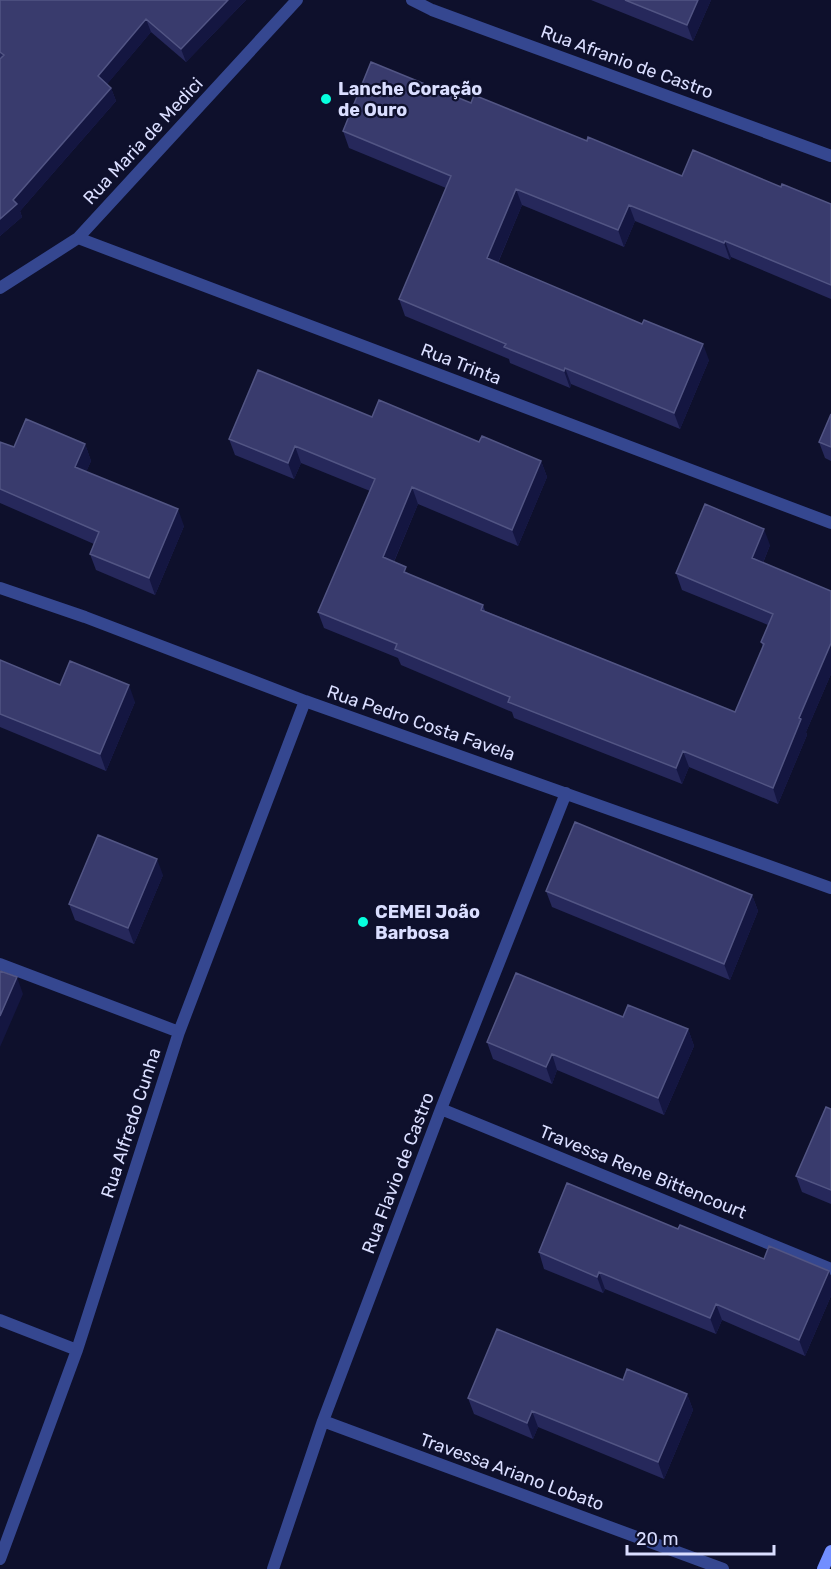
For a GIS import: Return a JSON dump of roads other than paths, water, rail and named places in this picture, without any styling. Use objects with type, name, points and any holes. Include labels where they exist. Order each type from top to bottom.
[{"type":"street","name":"Rua Maria de Medici","points":[[0,288],[78,238],[297,0]]},
{"type":"street","name":"Rua Afranio de Castro","points":[[412,0],[432,10],[831,156]]},
{"type":"street","name":"Rua Trinta","points":[[78,238],[831,523]]},
{"type":"street","name":"Rua Pedro Costa Favela","points":[[0,588],[85,617],[305,701],[831,888]]},
{"type":"street","name":"Rua Alfredo Cunha","points":[[0,1559],[77,1350],[179,1032],[305,701]]},
{"type":"street","name":"Rua Flavio de Castro","points":[[273,1569],[323,1421],[441,1109],[566,793]]},
{"type":"street","points":[[0,964],[179,1032]]},
{"type":"street","name":"Travessa Rene Bittencourt","points":[[441,1109],[831,1269]]},
{"type":"street","points":[[0,1320],[77,1350]]},
{"type":"street","name":"Travessa Ariano Lobato","points":[[323,1421],[723,1569]]},
{"type":"street","points":[[823,1569],[831,1551]]},
{"type":"place","name":"Lanche Coração de Ouro","points":[[326,99]]},
{"type":"place","name":"CEMEI João Barbosa","points":[[363,922]]}]
